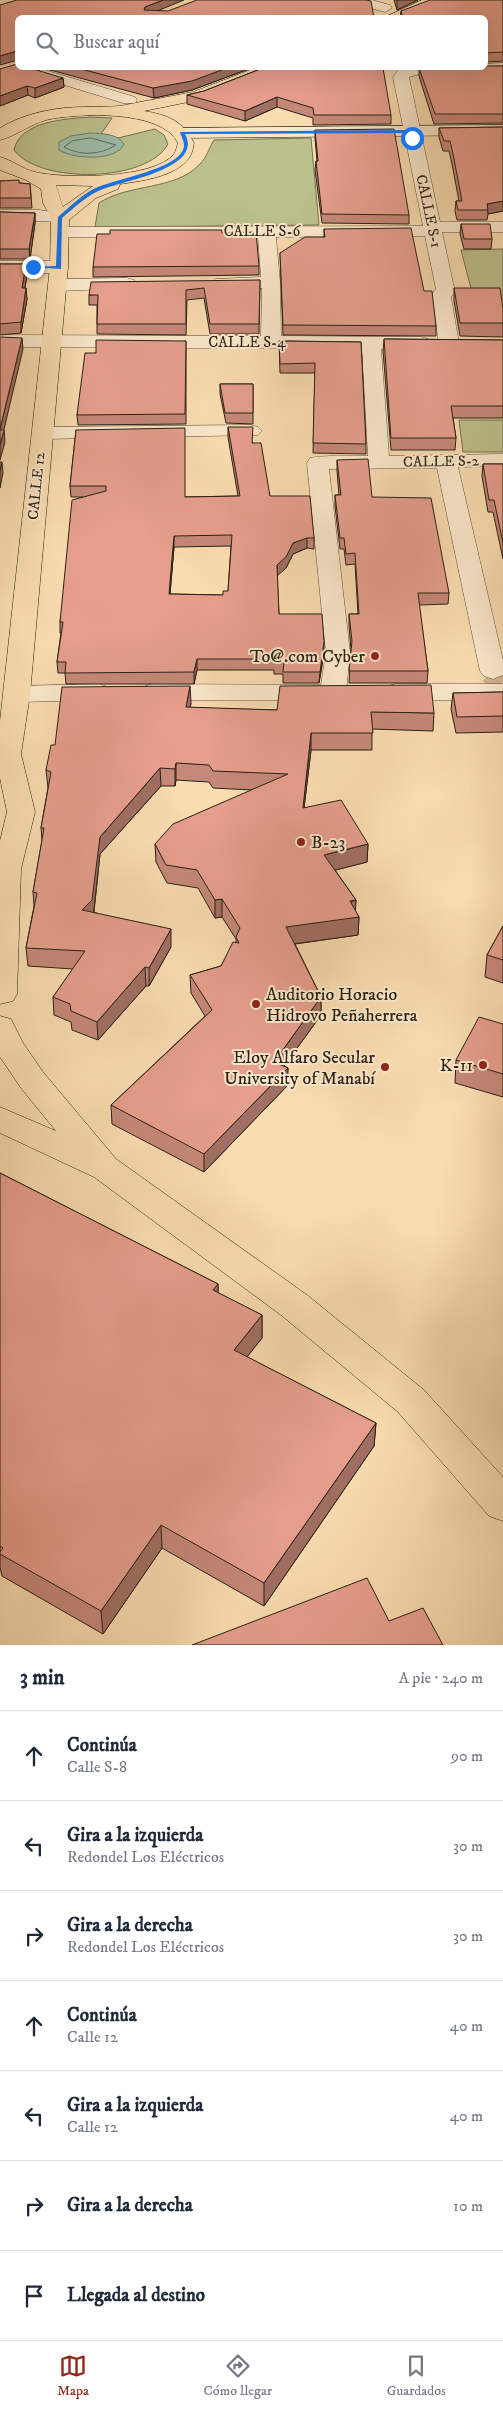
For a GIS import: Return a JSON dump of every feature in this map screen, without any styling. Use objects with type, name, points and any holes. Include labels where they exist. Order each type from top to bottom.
[{"type":"main road","points":[[387,13],[434,0]]},
{"type":"main road","points":[[116,111],[197,96],[262,70]]},
{"type":"main road","points":[[176,128],[197,96]]},
{"type":"main road","points":[[0,128],[54,114],[116,111],[136,114],[176,128],[186,141],[186,149],[180,158],[168,166],[100,188],[85,196],[60,225]]},
{"type":"main road","points":[[0,134],[27,120]]},
{"type":"main road","points":[[0,162],[8,168],[32,177],[81,182],[132,178]]},
{"type":"main road","name":"CALLE 12","points":[[1,1001],[7,869],[21,812],[4,761],[17,694],[59,276],[60,225],[52,203],[50,187],[32,177]]},
{"type":"main road","points":[[0,1027],[6,1043],[44,1094],[106,1168]]},
{"type":"main road","points":[[0,1119],[106,1168],[294,1305],[411,1401],[503,1504]]},
{"type":"street","points":[[356,0],[387,13]]},
{"type":"street","points":[[488,68],[503,68]]},
{"type":"street","points":[[28,70],[129,100]]},
{"type":"street","name":"CALLE S-1","points":[[411,70],[404,72],[401,77],[446,292],[441,294],[458,344]]},
{"type":"street","points":[[176,128],[411,131],[503,130]]},
{"type":"street","name":"CALLE S-6","points":[[0,215],[39,215],[60,225],[266,230],[503,227]]},
{"type":"street","points":[[266,230],[271,282],[271,342]]},
{"type":"street","points":[[0,267],[59,276],[142,284]]},
{"type":"street","points":[[201,283],[271,282]]},
{"type":"street","name":"CALLE S-4","points":[[0,341],[458,344]]},
{"type":"street","points":[[371,343],[379,462]]},
{"type":"street","points":[[42,433],[251,431]]},
{"type":"street","name":"CALLE S-2","points":[[353,692],[338,653],[312,463],[503,460]]},
{"type":"street","points":[[17,694],[74,692],[353,692],[498,682],[446,461]]},
{"type":"green space","points":[[90,117],[112,118],[101,134],[118,138],[155,129],[164,135],[168,144],[156,157],[139,166],[117,172],[92,174],[68,173],[46,169],[27,161],[14,150],[18,140],[34,127],[45,123]]},
{"type":"green space","points":[[311,138],[319,225],[95,227],[99,203],[124,192],[165,183],[190,173],[200,164],[214,140]]},
{"type":"green space","points":[[503,249],[503,300],[474,300],[461,250]]},
{"type":"green space","points":[[459,420],[503,420],[503,452],[463,452]]},
{"type":"water","points":[[90,133],[113,136],[124,144],[112,154],[94,157],[74,155],[59,150],[59,142],[71,136]]},
{"type":"building","points":[[17,0],[163,0],[145,7],[144,10],[168,11],[197,0],[366,0],[371,1],[373,15],[15,15],[15,52],[0,56],[0,5]]},
{"type":"building","points":[[430,0],[503,0],[503,52],[488,53],[488,15],[402,15],[401,11]]},
{"type":"building","points":[[15,65],[15,70],[37,70],[63,78],[35,88],[27,86],[0,96],[0,69]]},
{"type":"building","points":[[488,66],[503,66],[503,114],[435,114],[420,70],[488,70]]},
{"type":"building","points":[[85,70],[222,70],[192,81],[153,88]]},
{"type":"building","points":[[258,70],[383,70],[391,115],[314,115],[313,108],[277,97],[245,111],[187,95],[204,91]]},
{"type":"building","points":[[503,127],[503,201],[487,204],[488,210],[458,210],[456,201],[462,201],[450,141],[444,141],[439,128]]},
{"type":"building","points":[[394,129],[409,215],[322,214],[316,161],[318,161],[315,130]]},
{"type":"building","points":[[19,180],[19,183],[30,184],[31,198],[0,198],[0,181]]},
{"type":"building","points":[[0,212],[35,213],[29,249],[0,249]]},
{"type":"building","points":[[461,224],[490,224],[492,239],[464,239]]},
{"type":"building","points":[[411,228],[424,291],[432,291],[436,326],[283,325],[280,253],[305,237],[325,237],[324,229]]},
{"type":"building","points":[[110,230],[222,230],[222,233],[256,232],[259,266],[93,267],[97,234],[110,234]]},
{"type":"building","points":[[0,264],[26,264],[22,288],[26,288],[21,322],[0,324]]},
{"type":"building","points":[[260,280],[259,324],[210,324],[204,288],[186,290],[186,324],[97,324],[98,295],[89,295],[91,282]]},
{"type":"building","points":[[454,288],[500,288],[503,323],[460,323]]},
{"type":"building","points":[[0,337],[22,338],[0,429]]},
{"type":"building","points":[[384,339],[503,340],[503,406],[451,406],[456,438],[391,438]]},
{"type":"building","points":[[96,340],[186,341],[185,414],[77,415],[85,353],[96,353]]},
{"type":"building","points":[[279,341],[361,342],[366,444],[313,443],[315,363],[280,364]]},
{"type":"building","points":[[220,384],[253,384],[253,413],[225,413]]},
{"type":"building","points":[[228,427],[253,427],[252,443],[261,443],[270,496],[310,496],[314,538],[307,538],[293,543],[286,557],[277,565],[279,614],[322,614],[324,642],[320,672],[283,672],[284,662],[274,662],[274,659],[197,659],[194,672],[65,673],[66,662],[57,662],[63,622],[60,622],[72,500],[106,491],[106,486],[70,486],[76,430],[185,428],[185,497],[240,496]],"holes":[[[232,535],[228,591],[223,591],[223,595],[169,594],[174,536]]]},
{"type":"building","points":[[0,430],[4,430],[0,445]]},
{"type":"building","points":[[368,459],[372,497],[431,498],[449,593],[418,593],[428,671],[349,671],[352,641],[349,614],[359,614],[355,553],[346,554],[344,538],[340,538],[335,495],[341,495],[337,460]]},
{"type":"building","points":[[483,464],[503,464],[503,543],[494,500],[489,500]]},
{"type":"building","points":[[431,685],[434,713],[371,712],[373,733],[311,733],[303,808],[341,800],[368,844],[324,855],[356,900],[350,901],[359,917],[286,927],[321,997],[274,1062],[288,1068],[204,1154],[111,1105],[212,1010],[190,975],[221,966],[233,942],[239,943],[236,937],[240,928],[222,899],[215,900],[197,870],[166,865],[155,844],[173,824],[288,774],[213,771],[209,765],[176,763],[175,769],[160,768],[100,837],[92,900],[82,910],[171,929],[149,968],[145,967],[97,1022],[71,1011],[70,1004],[53,997],[85,951],[26,948],[37,893],[33,892],[44,828],[41,828],[51,772],[46,770],[51,745],[55,745],[62,687],[190,686],[186,707],[277,710],[280,686]]},
{"type":"building","points":[[503,692],[503,716],[457,717],[453,693]]},
{"type":"building","points":[[503,926],[503,960],[487,955]]},
{"type":"building","points":[[479,1017],[503,1024],[503,1074],[456,1060]]},
{"type":"building","points":[[0,1173],[218,1284],[213,1290],[262,1315],[234,1350],[376,1423],[264,1583],[161,1525],[101,1611],[0,1554],[3,1548],[0,1546]]},
{"type":"building","points":[[367,1578],[389,1621],[423,1608],[443,1645],[192,1645]]},
{"type":"tunnel","points":[[493,671],[503,682]]},
{"type":"place","name":"To@.com Cyber","points":[[375,656]]},
{"type":"place","name":"B-23","points":[[301,842]]},
{"type":"place","name":"Auditorio Horacio Hidrovo Peñaherrera","points":[[256,1004]]},
{"type":"place","name":"K-11","points":[[483,1065]]},
{"type":"place","name":"Eloy Alfaro Secular University of Manabí","points":[[385,1067]]},
{"type":"route","points":[[33,267],[59,267],[60,218],[85,196],[100,188],[168,166],[180,158],[186,149],[186,141],[182,133],[411,131],[412,138]]}]
